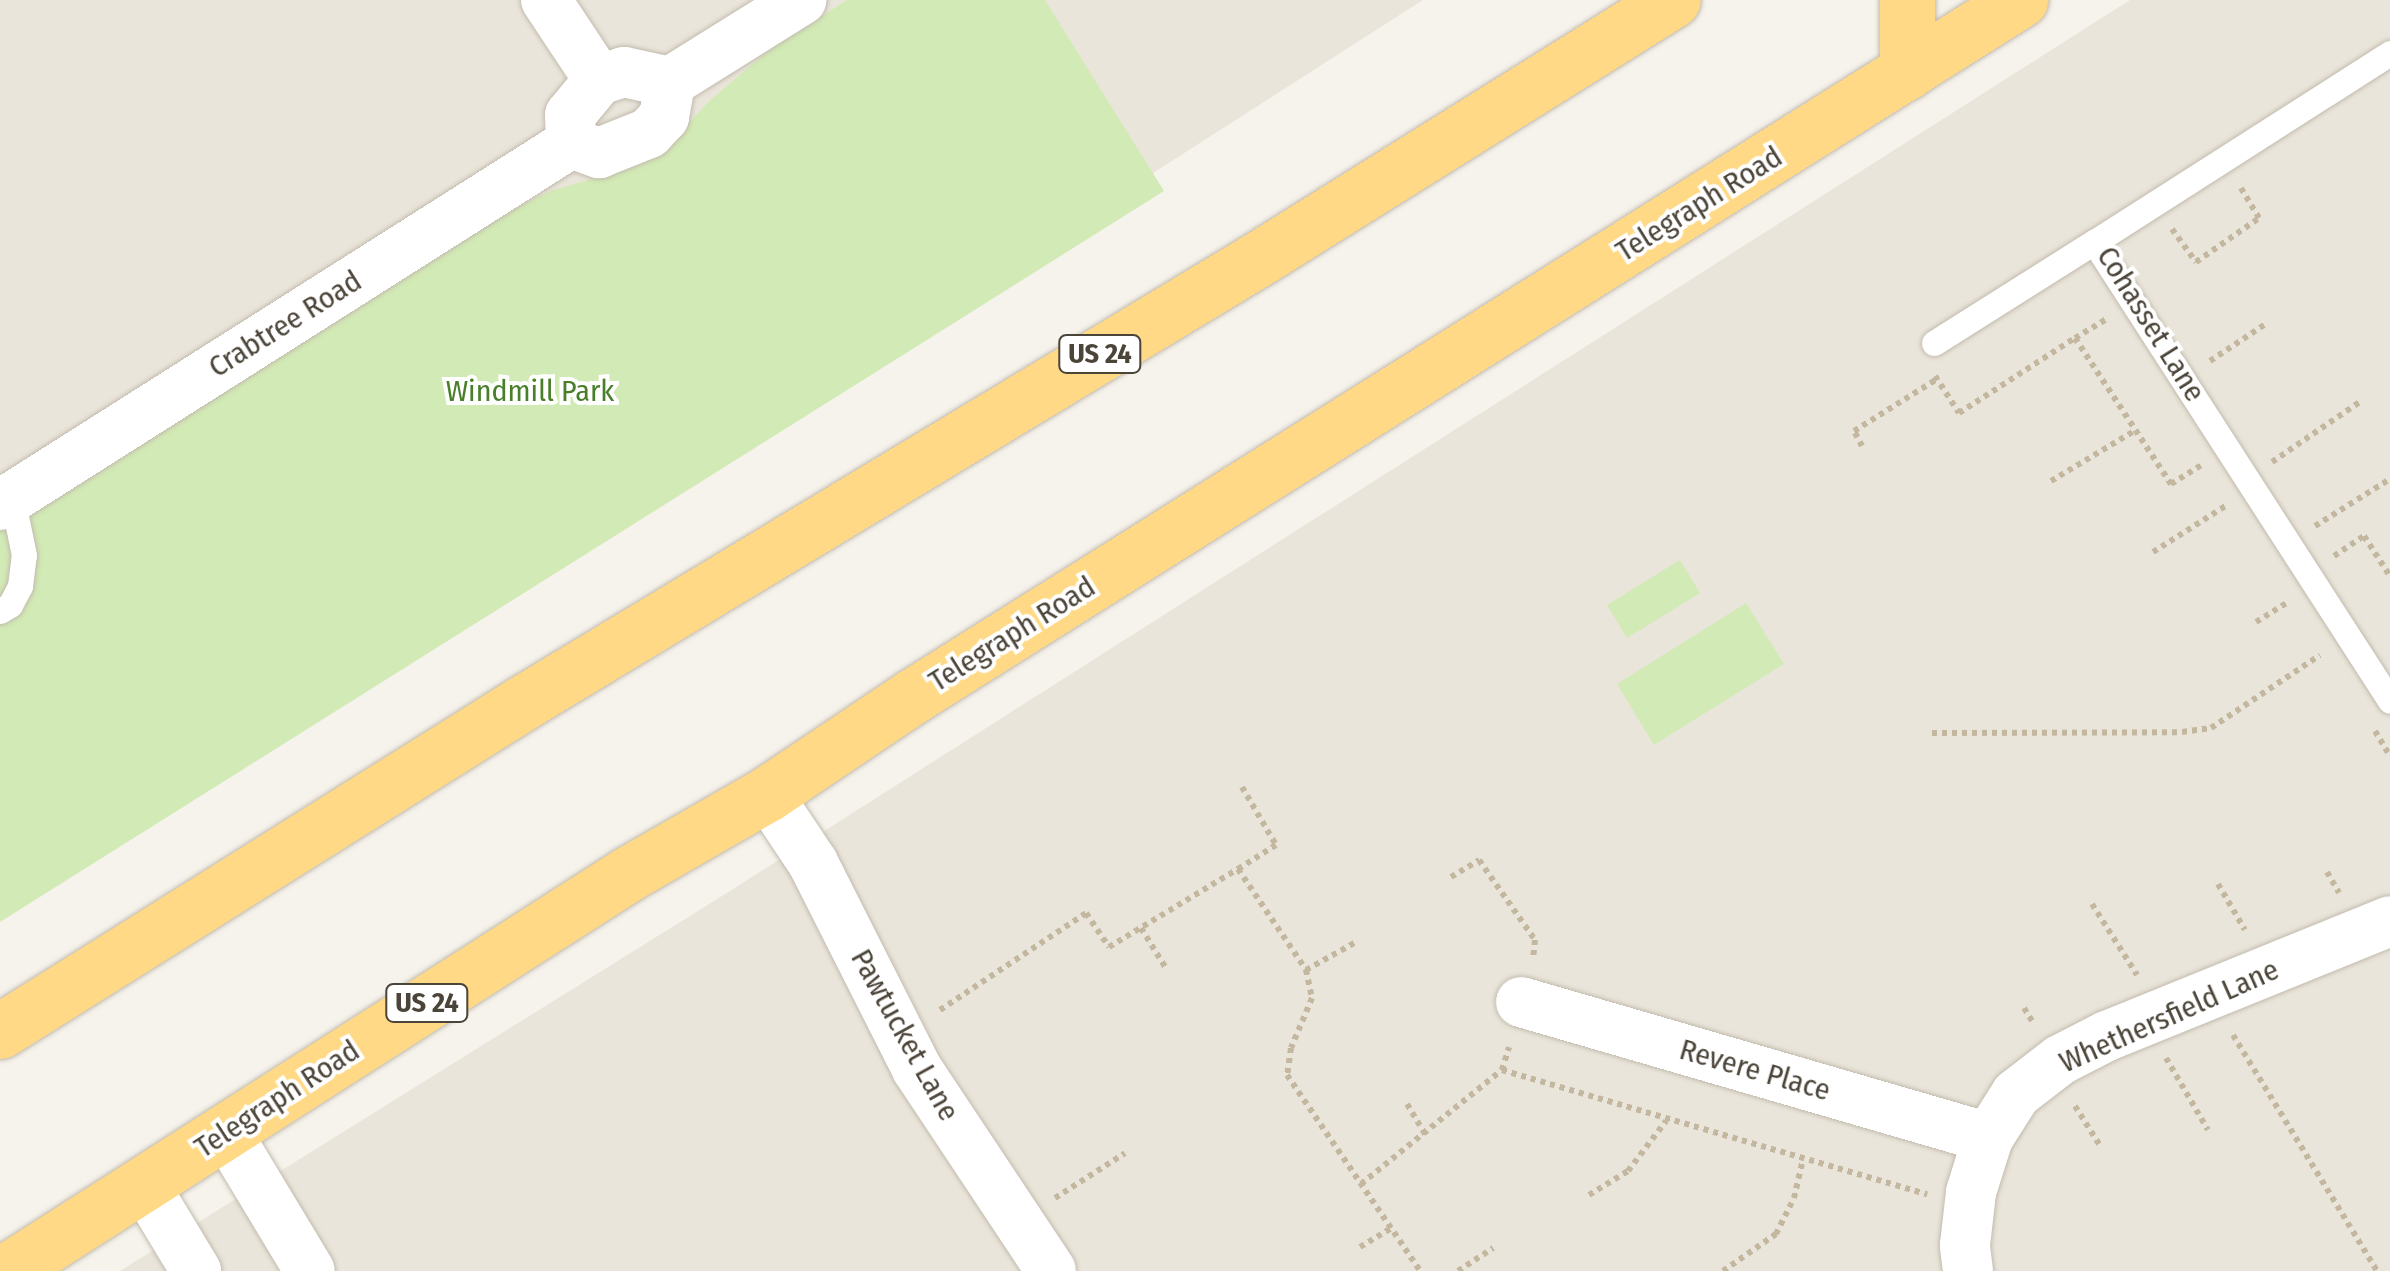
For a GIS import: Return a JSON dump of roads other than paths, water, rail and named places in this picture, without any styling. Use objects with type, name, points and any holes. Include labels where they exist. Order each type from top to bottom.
[{"type":"highway","name":"US 24","points":[[0,1031],[524,702],[1246,266],[1672,0]]},
{"type":"highway","points":[[1907,0],[1907,72]]},
{"type":"highway","name":"Telegraph Road","points":[[6,1271],[628,874],[768,794],[912,696],[2020,0]]},
{"type":"street","points":[[546,0],[599,80]]},
{"type":"street","points":[[670,82],[664,117],[649,133],[599,152],[571,144],[570,115],[599,80],[624,72],[670,82],[801,0]]},
{"type":"street","name":"Crabtree Road","points":[[6,501],[571,144]]},
{"type":"street","name":"Pawtucket Lane","points":[[768,794],[813,863],[917,1069],[1050,1271]]},
{"type":"street","name":"Whethersfield Lane","points":[[1968,1271],[1965,1245],[1971,1192],[1988,1138],[2016,1094],[2060,1060],[2107,1036],[2390,921]]},
{"type":"street","name":"Revere Place","points":[[1522,1002],[1988,1138]]},
{"type":"street","points":[[226,1132],[310,1271]]},
{"type":"street","points":[[143,1184],[196,1271]]},
{"type":"lane","name":"Cohasset Lane","points":[[2390,53],[2094,242],[2390,701]]},
{"type":"lane","points":[[1934,344],[2094,242]]},
{"type":"lane","points":[[0,611],[10,605],[20,586],[24,555],[6,501]]},
{"type":"park label","name":"Windmill Park","points":[[530,391]]}]
